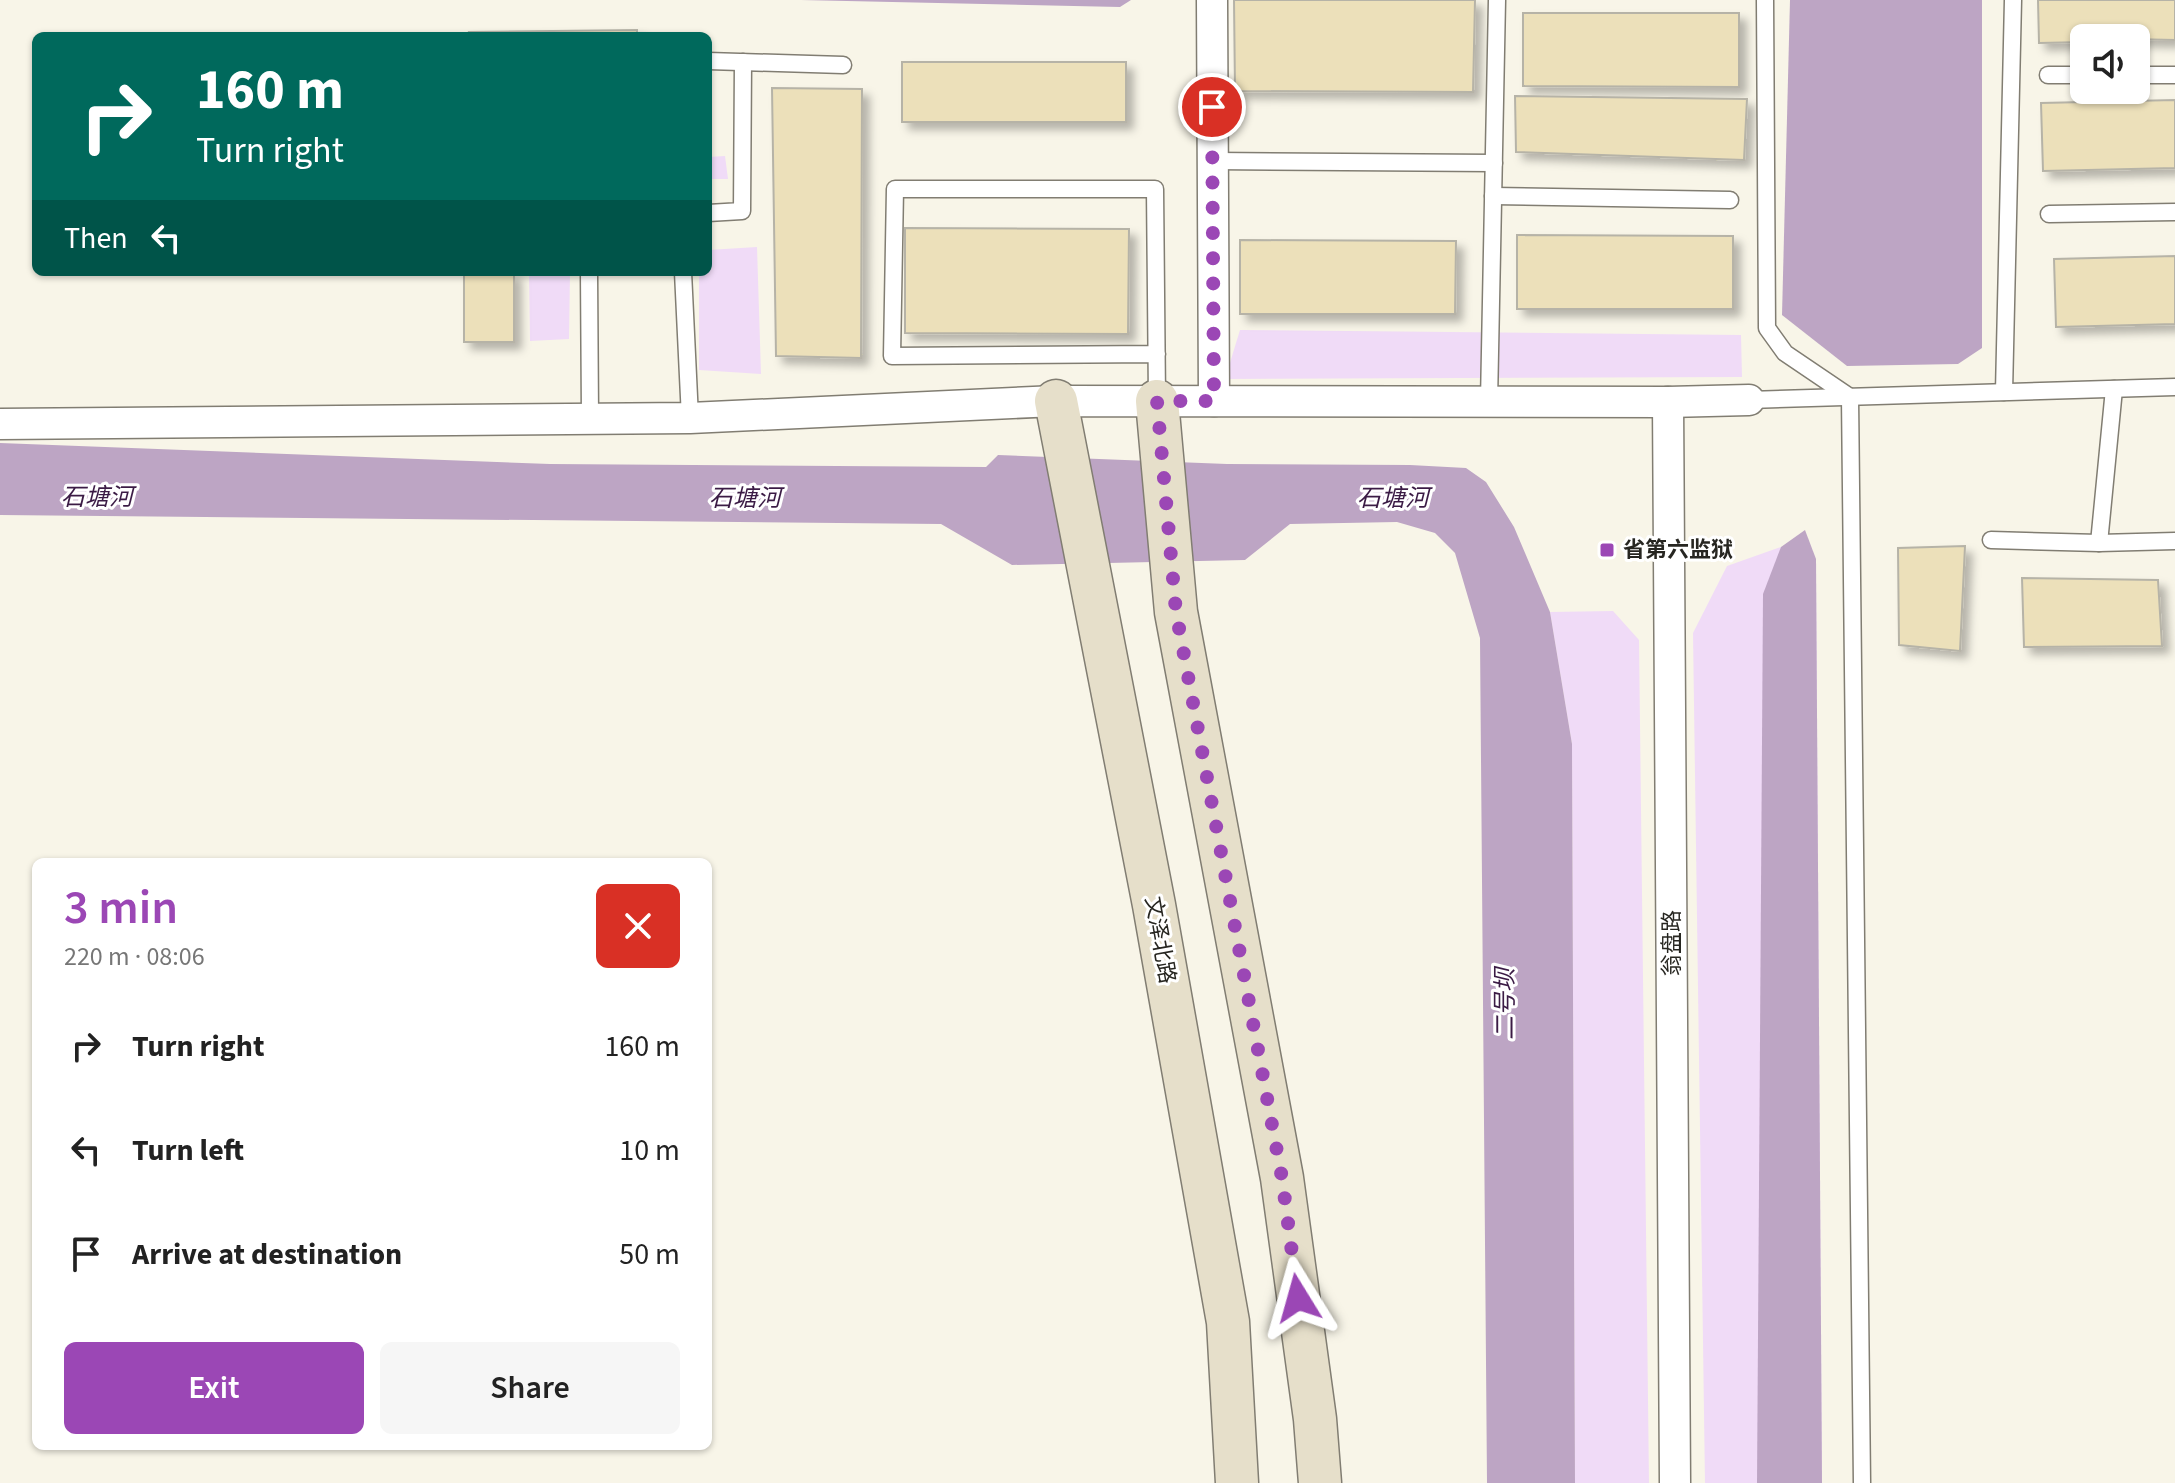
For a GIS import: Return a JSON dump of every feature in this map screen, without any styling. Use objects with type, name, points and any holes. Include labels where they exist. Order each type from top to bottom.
[{"type":"main road","name":"文泽北路","points":[[1056,401],[1154,905],[1228,1322],[1237,1483]]},
{"type":"main road","points":[[1157,401],[1176,612],[1282,1178],[1315,1419],[1320,1483]]},
{"type":"street","points":[[1212,0],[1214,401]]},
{"type":"street","points":[[0,424],[690,418],[1056,401],[1749,400]]},
{"type":"street","name":"翁盘路","points":[[1668,402],[1675,1483]]},
{"type":"lane","points":[[1489,402],[1497,0]]},
{"type":"lane","points":[[1765,0],[1767,328],[1785,353],[1850,397]]},
{"type":"lane","points":[[2004,392],[2013,0]]},
{"type":"lane","points":[[712,61],[843,65]]},
{"type":"lane","points":[[712,213],[742,211],[743,62]]},
{"type":"lane","points":[[2048,75],[2070,75]]},
{"type":"lane","points":[[2150,75],[2175,75]]},
{"type":"lane","points":[[1213,161],[1494,163]]},
{"type":"lane","points":[[1157,354],[892,356],[895,189],[1155,189],[1157,354],[1157,401]]},
{"type":"lane","points":[[1493,196],[1730,200]]},
{"type":"lane","points":[[2049,214],[2175,212]]},
{"type":"lane","points":[[589,276],[590,417]]},
{"type":"lane","points":[[683,276],[690,418]]},
{"type":"lane","points":[[1749,400],[2175,387]]},
{"type":"lane","points":[[2099,543],[2114,389]]},
{"type":"lane","points":[[1850,397],[1862,1483]]},
{"type":"lane","points":[[1991,540],[2099,543],[2175,541]]},
{"type":"shaded area","points":[[725,156],[728,179],[712,179],[712,157]]},
{"type":"shaded area","points":[[757,247],[761,374],[699,370],[699,276],[712,276],[712,250]]},
{"type":"shaded area","points":[[529,276],[570,276],[569,339],[530,341]]},
{"type":"shaded area","points":[[1240,330],[1741,335],[1742,377],[1225,379]]},
{"type":"shaded area","points":[[1781,547],[1816,559],[1822,1483],[1705,1483],[1693,633],[1727,566]]},
{"type":"shaded area","points":[[1613,611],[1639,640],[1649,1483],[1575,1483],[1572,744],[1550,612]]},
{"type":"water","points":[[801,0],[1131,0],[1120,7]]},
{"type":"water","points":[[1790,0],[1982,0],[1982,348],[1958,364],[1847,366],[1782,315]]},
{"type":"water","points":[[0,443],[550,464],[986,467],[998,455],[1227,464],[1466,468],[1486,482],[1514,527],[1550,612],[1572,744],[1575,1483],[1487,1483],[1480,638],[1455,553],[1435,533],[1397,522],[1290,524],[1245,560],[1012,565],[941,524],[0,515]]},
{"type":"water","points":[[1805,530],[1816,559],[1822,1483],[1757,1483],[1763,594],[1781,547]]},
{"type":"building","points":[[1234,0],[1475,0],[1473,92],[1235,91]]},
{"type":"building","points":[[2038,0],[2175,0],[2175,40],[2150,39],[2150,24],[2070,24],[2070,42],[2039,43]]},
{"type":"building","points":[[1523,13],[1739,13],[1739,87],[1523,86]]},
{"type":"building","points":[[637,30],[637,32],[469,32]]},
{"type":"building","points":[[902,62],[1126,62],[1126,122],[902,122]]},
{"type":"building","points":[[772,88],[862,89],[861,358],[776,356]]},
{"type":"building","points":[[1515,96],[1747,99],[1744,160],[1516,152]]},
{"type":"building","points":[[2175,100],[2175,168],[2043,171],[2041,103],[2150,104],[2150,101]]},
{"type":"building","points":[[905,228],[1129,229],[1128,334],[905,333]]},
{"type":"building","points":[[1517,235],[1733,236],[1733,309],[1517,309]]},
{"type":"building","points":[[1240,240],[1456,241],[1455,314],[1240,314]]},
{"type":"building","points":[[2175,256],[2175,324],[2056,327],[2054,259]]},
{"type":"building","points":[[464,276],[514,276],[514,342],[464,342]]},
{"type":"building","points":[[1965,546],[1960,651],[1899,645],[1898,548]]},
{"type":"building","points":[[2022,578],[2158,580],[2162,646],[2024,647]]},
{"type":"place","name":"省第六监狱","points":[[1607,550]]},
{"type":"route","points":[[1212,107],[1214,401],[1157,401],[1160,453],[1176,612],[1282,1178],[1298,1298]]},
{"type":"water label","name":"石塘河","points":[[97,497]]},
{"type":"water label","name":"石塘河","points":[[745,498]]},
{"type":"water label","name":"石塘河","points":[[1393,498]]},
{"type":"water label","name":"二号坝","points":[[1505,1004]]}]
